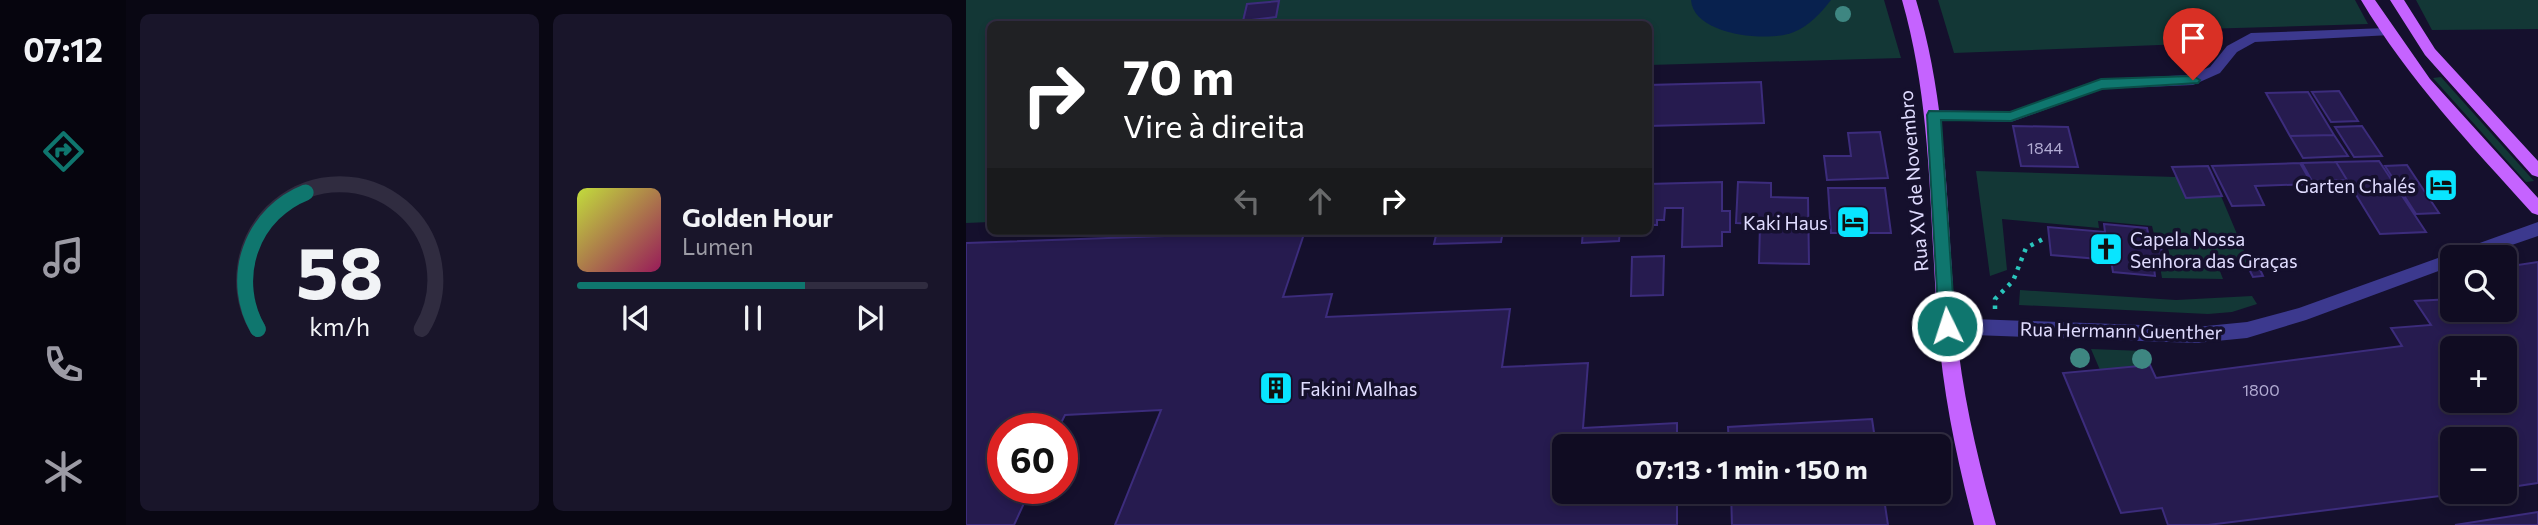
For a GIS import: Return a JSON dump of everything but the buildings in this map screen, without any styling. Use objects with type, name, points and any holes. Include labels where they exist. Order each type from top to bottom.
[{"type":"main road","name":"Rua XV de Novembro","points":[[1909,0],[1923,49],[1934,115],[1947,326],[1964,439],[1985,525]]},
{"type":"main road","points":[[2368,0],[2386,32],[2420,76],[2538,209]]},
{"type":"main road","points":[[2397,0],[2416,32],[2449,74],[2538,172]]},
{"type":"main road","points":[[2386,32],[2416,32]]},
{"type":"street","points":[[1934,115],[2011,117],[2101,84],[2193,80],[2215,70],[2232,49],[2251,38],[2386,32]]},
{"type":"street","points":[[2492,245],[2538,229]]},
{"type":"street","name":"Rua Hermann Guenther","points":[[1947,326],[2196,335],[2247,330],[2300,315],[2440,264]]},
{"type":"path","points":[[2002,292],[2014,280],[2024,250],[2032,240],[2043,239]]},
{"type":"green space","points":[[966,0],[1884,0],[1901,58],[1652,65],[1652,21],[987,21],[987,222],[966,223]]},
{"type":"green space","points":[[1938,0],[2355,0],[2368,24],[2202,29],[2210,43],[1954,53]]},
{"type":"green space","points":[[2416,0],[2538,0],[2538,29],[2432,30]]},
{"type":"green space","points":[[2441,77],[2534,181],[2526,182],[2433,78]]},
{"type":"green space","points":[[1976,171],[2176,177],[2186,198],[2221,196],[2250,265],[2218,266],[2223,279],[2162,278],[2160,266],[2172,266],[2166,239],[2155,238],[2152,226],[2098,221],[2099,228],[2002,219],[2007,270],[1990,276]]},
{"type":"green space","points":[[2020,290],[2176,300],[2252,296],[2257,304],[2232,312],[2208,314],[2019,305]]},
{"type":"green space","points":[[2091,349],[2143,351],[2150,365],[2100,370]]},
{"type":"water","points":[[1691,0],[1831,0],[1815,18],[1800,29],[1767,37],[1718,28],[1704,21],[1695,12]]},
{"type":"place","name":"Garten Chalés","points":[[2441,185]]},
{"type":"place","name":"Kaki Haus","points":[[1853,222]]},
{"type":"place","name":"Capela Nossa Senhora das Graças","points":[[2106,249]]},
{"type":"place","name":"Fakini Malhas","points":[[1276,388]]},
{"type":"route","points":[[1947,326],[1934,115],[2011,117],[2101,84],[2193,80]]}]
